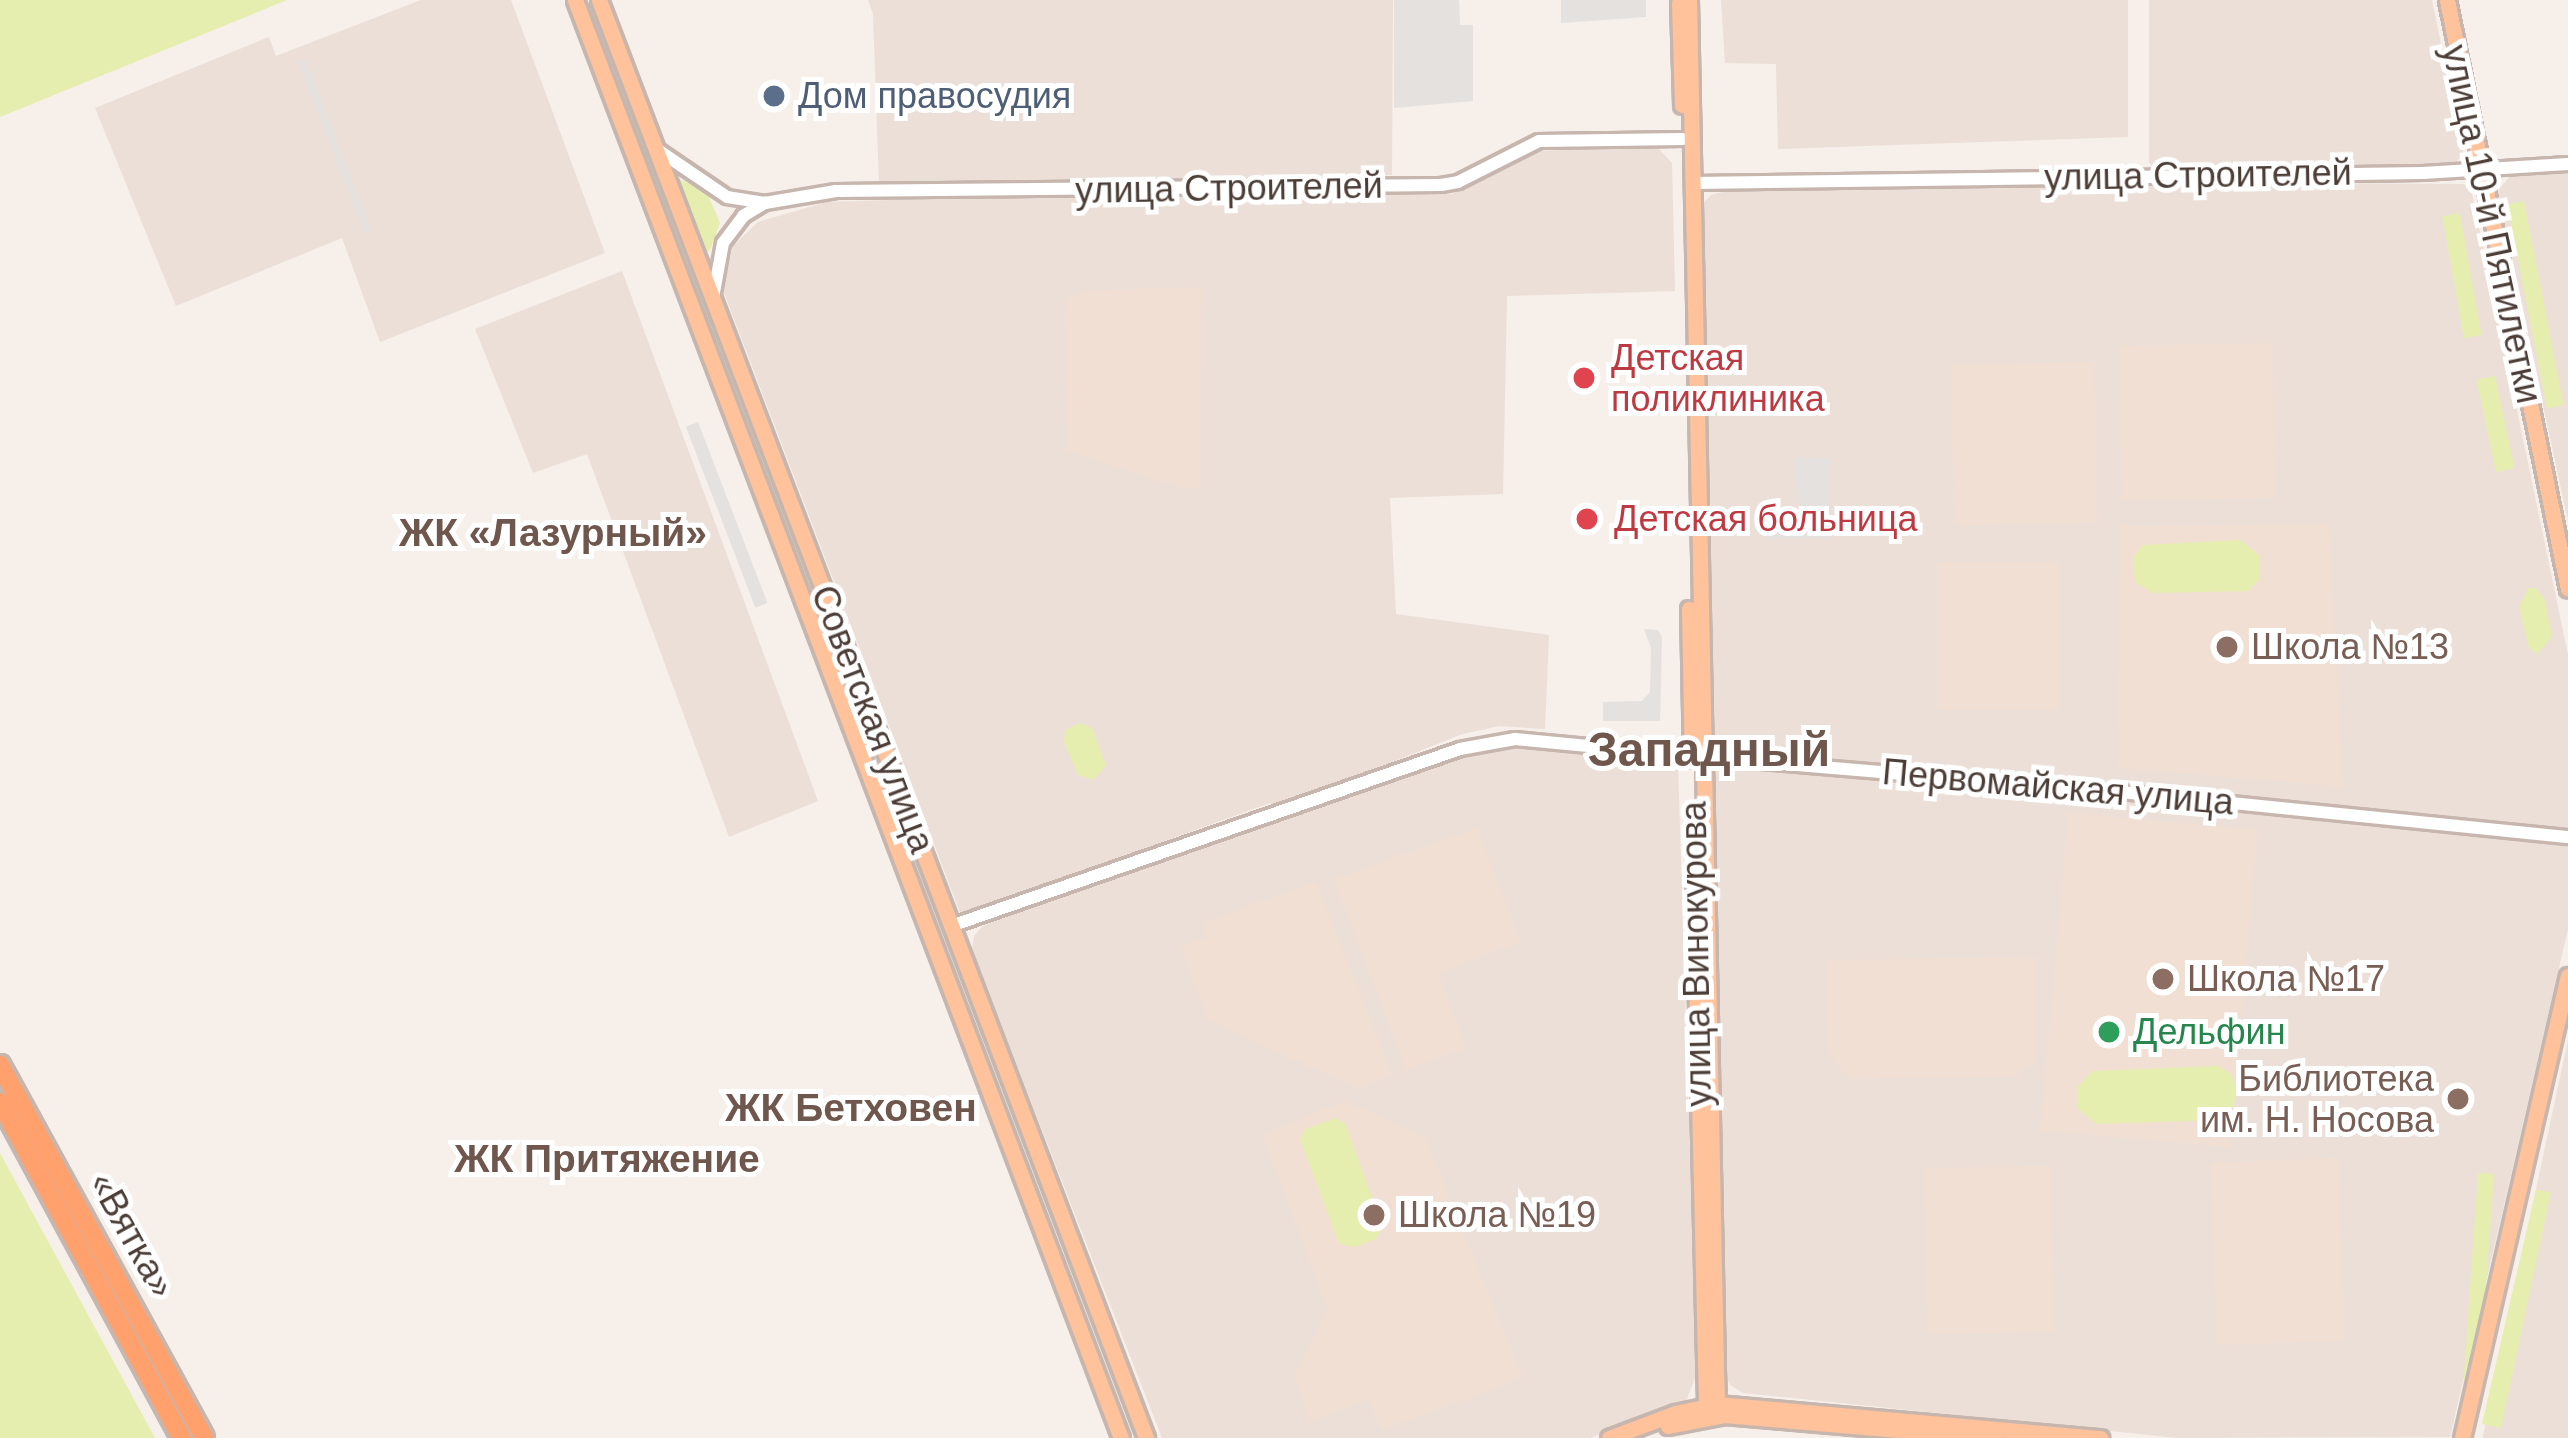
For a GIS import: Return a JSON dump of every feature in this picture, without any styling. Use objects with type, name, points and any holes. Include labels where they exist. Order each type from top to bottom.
[{"type":"highway","name":"«Вятка»","points":[[0,1065],[204,1438]]},
{"type":"highway","name":"«Вятка»","points":[[0,1102],[182,1438]]},
{"type":"main road","name":"Советская улица","points":[[575,0],[1121,1438]]},
{"type":"main road","name":"Советская улица","points":[[599,0],[1146,1438]]},
{"type":"main road","name":"улица Винокурова","points":[[1679,0],[1688,139]]},
{"type":"main road","name":"улица Винокурова","points":[[1689,0],[1688,183],[1711,1408]]},
{"type":"main road","name":"улица 10-й Пятилетки","points":[[2447,0],[2568,589]]},
{"type":"main road","points":[[588,32],[608,25]]},
{"type":"main road","points":[[814,621],[833,614]]},
{"type":"main road","name":"Первомайская улица","points":[[932,932],[951,926]]},
{"type":"main road","points":[[2462,1438],[2568,976]]},
{"type":"main road","points":[[1040,1220],[1061,1212]]},
{"type":"main road","points":[[1636,1438],[1711,1408]]},
{"type":"main road","points":[[1609,1438],[1711,1408],[2008,1435],[2100,1438]]},
{"type":"street","name":"улица Строителей","points":[[655,148],[727,197],[765,203],[836,191],[1441,185],[1458,182],[1540,141],[1688,139]]},
{"type":"street","name":"улица Строителей","points":[[1688,183],[2568,164]]},
{"type":"street","points":[[713,299],[723,243],[743,217],[765,203]]},
{"type":"street","name":"Первомайская улица","points":[[951,926],[1460,749],[1515,739],[2568,838]]},
{"type":"shaded area","points":[[421,0],[511,0],[605,253],[380,342],[342,238],[176,306],[95,108],[269,37],[276,56]]},
{"type":"shaded area","points":[[868,0],[1393,0],[1392,175],[879,184],[873,14]]},
{"type":"shaded area","points":[[1394,0],[1459,0],[1460,25],[1473,25],[1473,101],[1394,108]]},
{"type":"shaded area","points":[[1561,0],[1646,0],[1646,17],[1561,23]]},
{"type":"shaded area","points":[[1721,0],[2128,0],[2128,137],[1778,149],[1776,64],[1725,63]]},
{"type":"shaded area","points":[[2149,0],[2432,0],[2463,152],[2454,166],[2156,169],[2149,163]]},
{"type":"shaded area","points":[[305,59],[371,231],[364,233],[298,62]]},
{"type":"shaded area","points":[[1659,149],[1672,163],[1675,291],[1507,296],[1503,494],[1390,498],[1396,614],[1549,635],[1545,729],[1499,726],[1462,734],[1279,808],[1270,803],[961,915],[723,290],[733,246],[758,222],[827,202],[1247,189],[1452,194],[1532,151]]},
{"type":"shaded area","points":[[2568,173],[2568,521],[2497,192],[2510,176]]},
{"type":"shaded area","points":[[2135,182],[2464,184],[2472,194],[2568,655],[2568,828],[1716,749],[1707,740],[1700,207],[1711,195],[1731,190]]},
{"type":"shaded area","points":[[622,271],[818,801],[729,837],[587,454],[533,473],[475,329]]},
{"type":"shaded area","points":[[1201,287],[1200,488],[1180,487],[1067,451],[1065,299],[1089,290]]},
{"type":"shaded area","points":[[2272,343],[2275,498],[2122,501],[2119,346]]},
{"type":"shaded area","points":[[2094,362],[2097,523],[1954,525],[1951,364]]},
{"type":"shaded area","points":[[698,422],[768,603],[755,608],[686,427]]},
{"type":"shaded area","points":[[1829,458],[1830,538],[1765,539],[1765,516],[1788,515],[1792,525],[1793,515],[1801,514],[1793,459]]},
{"type":"shaded area","name":"Школа №13","points":[[2329,524],[2343,787],[2118,768],[2119,526]]},
{"type":"shaded area","points":[[1937,562],[2060,562],[2060,710],[1937,710]]},
{"type":"shaded area","points":[[1644,629],[1658,630],[1662,637],[1660,721],[1603,721],[1603,702],[1642,701],[1650,692],[1651,648]]},
{"type":"shaded area","points":[[1517,742],[1668,757],[1678,766],[1697,1373],[1686,1401],[1590,1438],[1162,1438],[972,950],[974,936],[983,926],[1310,800],[1470,749]]},
{"type":"shaded area","points":[[1718,763],[2568,842],[2568,929],[2450,1437],[2178,1438],[1743,1393],[1730,1385],[1724,1371],[1707,771]]},
{"type":"shaded area","name":"Школа №17","points":[[2068,813],[2257,830],[2229,1147],[2040,1131]]},
{"type":"shaded area","points":[[1477,828],[1521,942],[1438,973],[1466,1048],[1406,1070],[1334,879]]},
{"type":"shaded area","points":[[1316,882],[1393,1076],[1358,1089],[1207,1019],[1181,947],[1206,937],[1202,923]]},
{"type":"shaded area","points":[[2036,957],[2036,1059],[2014,1077],[1849,1079],[1827,1051],[1826,960]]},
{"type":"shaded area","points":[[2568,1040],[2568,1438],[2484,1438],[2483,1436]]},
{"type":"shaded area","name":"Школа №19","points":[[1345,1101],[1425,1137],[1523,1378],[1381,1431],[1369,1399],[1310,1421],[1294,1375],[1328,1310],[1262,1134]]},
{"type":"shaded area","points":[[2338,1158],[2344,1341],[2216,1345],[2210,1162]]},
{"type":"shaded area","points":[[2051,1166],[2054,1332],[1927,1334],[1924,1168]]},
{"type":"green space","points":[[0,0],[287,0],[0,117]]},
{"type":"green space","points":[[604,42],[822,610],[817,611],[599,44]]},
{"type":"green space","points":[[675,182],[706,190],[720,223],[704,254]]},
{"type":"green space","points":[[2524,201],[2564,405],[2547,408],[2507,204]]},
{"type":"green space","points":[[2460,213],[2482,335],[2464,338],[2442,216]]},
{"type":"green space","points":[[2495,376],[2515,468],[2496,472],[2476,380]]},
{"type":"green space","points":[[2240,540],[2259,555],[2259,580],[2248,591],[2153,593],[2135,582],[2133,557],[2143,545]]},
{"type":"green space","points":[[2528,588],[2536,588],[2545,600],[2552,637],[2537,654],[2529,648],[2519,607]]},
{"type":"green space","points":[[1080,723],[1092,728],[1106,765],[1094,780],[1078,775],[1064,742],[1065,730]]},
{"type":"green space","points":[[2218,1066],[2231,1074],[2237,1093],[2233,1108],[2217,1120],[2097,1124],[2077,1108],[2077,1087],[2093,1071]]},
{"type":"green space","points":[[1336,1118],[1345,1124],[1383,1227],[1376,1239],[1355,1247],[1339,1244],[1300,1139],[1306,1129]]},
{"type":"green space","points":[[0,1153],[155,1438],[0,1438]]},
{"type":"green space","points":[[2478,1173],[2494,1174],[2476,1428],[2460,1427]]},
{"type":"green space","points":[[2536,1190],[2551,1192],[2501,1428],[2482,1424]]},
{"type":"place","name":"Дом правосудия","points":[[774,96]]},
{"type":"place","name":"Детская поликлиника","points":[[1584,378]]},
{"type":"place","name":"Детская больница","points":[[1587,519]]},
{"type":"place","name":"Школа №13","points":[[2227,647]]},
{"type":"place","name":"Школа №17","points":[[2163,979]]},
{"type":"place","name":"Дельфин","points":[[2109,1032]]},
{"type":"place","name":"Библиотека им. Н. Носова","points":[[2458,1099]]},
{"type":"place","name":"Школа №19","points":[[1374,1215]]},
{"type":"district","name":"ЖК «Лазурный»","points":[[553,533]]},
{"type":"district","name":"Западный","points":[[1709,750]]},
{"type":"district","name":"ЖК Бетховен","points":[[851,1108]]},
{"type":"district","name":"ЖК Притяжение","points":[[607,1159]]}]
